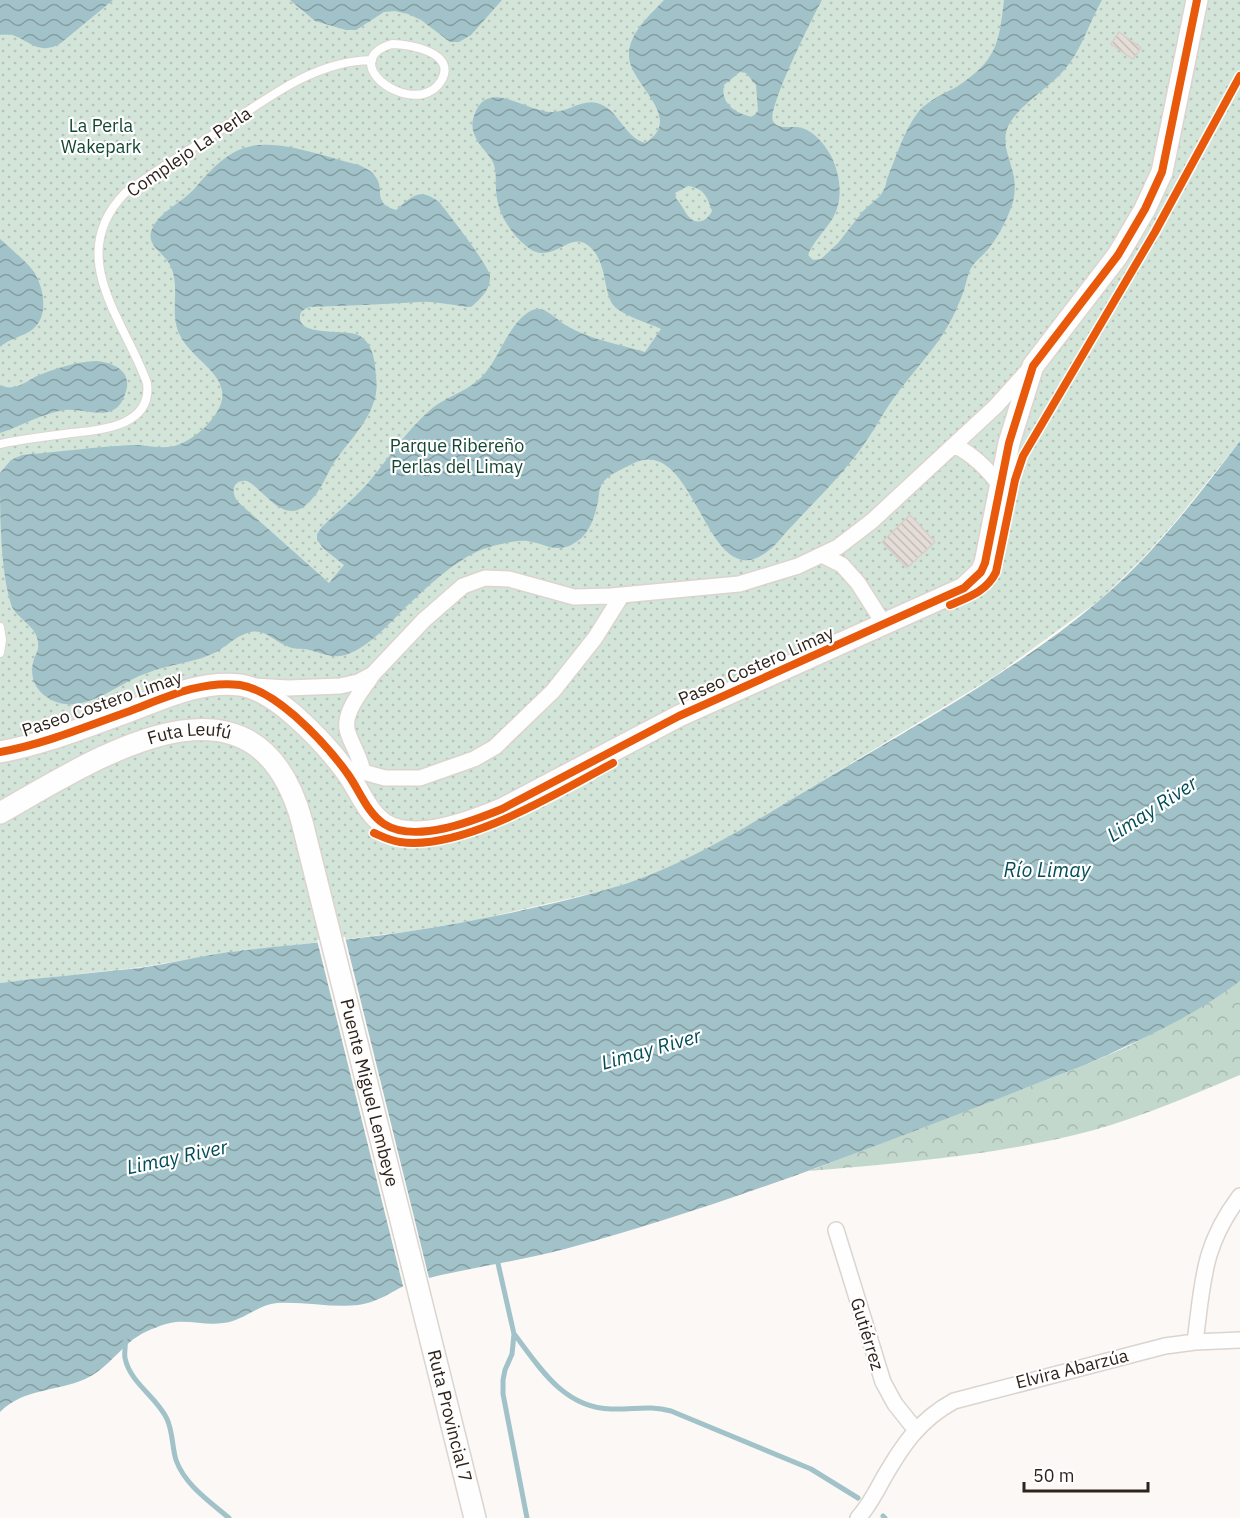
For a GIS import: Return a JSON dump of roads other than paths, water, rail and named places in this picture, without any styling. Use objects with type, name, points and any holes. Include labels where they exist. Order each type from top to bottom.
[{"type":"street","name":"Paseo Costero Limay","points":[[0,752],[48,741],[186,691],[225,684],[242,686],[257,691],[289,711],[357,775],[371,810],[385,825],[410,832],[441,829],[482,817],[523,799],[679,716],[964,588],[981,573],[988,554],[1014,425],[1033,366],[1118,255],[1155,191],[1162,172],[1197,0]]},
{"type":"street","points":[[622,595],[595,638],[553,691],[495,747],[474,759],[420,778],[357,775],[359,755],[347,730],[348,714],[373,674],[423,620],[463,586],[484,578],[509,579],[574,597],[622,595],[739,584],[798,566],[838,547],[872,521],[996,406],[1033,366]]},
{"type":"street","points":[[954,445],[968,452],[988,469],[1001,487]]},
{"type":"street","points":[[822,555],[842,565],[858,583],[884,624]]},
{"type":"street","points":[[242,686],[288,688],[340,686],[358,682],[373,674]]},
{"type":"street","name":"Futa Leufú","points":[[0,813],[109,754],[166,733],[191,728],[212,728],[244,739],[272,760],[283,775],[298,806],[314,869]]},
{"type":"street","name":"Puente Miguel Lembeye","points":[[314,869],[425,1317]]},
{"type":"street","points":[[1195,1342],[1207,1257],[1224,1218],[1240,1196]]},
{"type":"street","points":[[1224,1218],[1240,1214]]},
{"type":"street","name":"Gutiérrez","points":[[836,1230],[883,1382],[895,1404],[915,1429]]},
{"type":"street","name":"Ruta Provincial 7","points":[[425,1317],[475,1518]]},
{"type":"street","name":"Elvira Abarzúa","points":[[858,1518],[869,1504],[900,1448],[915,1429],[944,1406],[965,1397],[1152,1349],[1195,1342],[1240,1340]]},
{"type":"lane","name":"Complejo La Perla","points":[[405,44],[417,46],[428,50],[442,62],[445,69],[444,76],[433,90],[412,95],[399,93],[378,80],[371,67],[372,60],[375,53],[383,47],[405,44]]},
{"type":"lane","name":"Complejo La Perla","points":[[0,444],[108,429],[129,420],[145,404],[148,393],[147,383],[108,297],[98,267],[97,251],[104,225],[114,204],[125,193],[285,87],[325,68],[343,63],[372,60]]},
{"type":"lane","points":[[0,627],[0,653]]},
{"type":"water","points":[[0,0],[113,0],[61,43],[43,48],[15,36],[0,35]]},
{"type":"water","points":[[290,0],[502,0],[471,35],[459,42],[450,42],[421,20],[408,14],[395,11],[384,12],[356,30],[346,30],[315,21]]},
{"type":"water","points":[[664,0],[822,0],[792,62],[773,113],[773,121],[778,126],[802,128],[823,143],[837,172],[840,189],[838,206],[831,221],[810,250],[808,255],[813,260],[821,259],[838,243],[863,211],[880,196],[905,135],[919,111],[932,100],[971,77],[988,59],[998,39],[1004,0],[1102,0],[1069,64],[1017,113],[1007,128],[1005,141],[1015,182],[1012,204],[996,239],[971,268],[949,324],[933,349],[894,398],[852,461],[836,480],[772,548],[747,560],[729,554],[714,536],[687,490],[672,470],[654,460],[632,464],[612,475],[602,484],[592,521],[577,541],[559,548],[517,541],[488,547],[472,554],[438,578],[375,637],[348,654],[332,656],[292,648],[263,633],[253,632],[239,637],[208,656],[147,673],[82,703],[60,703],[43,694],[36,686],[32,671],[38,651],[37,637],[12,607],[8,593],[2,542],[0,473],[11,460],[22,455],[131,445],[174,446],[190,439],[204,428],[215,415],[221,402],[222,391],[219,382],[188,347],[177,329],[174,276],[168,262],[151,240],[152,229],[160,217],[190,193],[212,169],[232,153],[260,145],[289,147],[368,169],[378,181],[381,200],[388,207],[396,210],[416,195],[432,197],[451,217],[488,270],[490,281],[487,289],[471,307],[420,302],[309,307],[301,313],[301,323],[306,327],[354,334],[364,339],[372,353],[375,365],[377,386],[374,401],[366,419],[335,461],[318,491],[303,507],[298,510],[286,510],[247,481],[236,484],[234,494],[238,502],[329,583],[344,565],[324,549],[317,540],[317,534],[322,527],[368,483],[421,418],[437,405],[473,384],[486,372],[514,327],[528,312],[536,309],[544,310],[567,326],[586,335],[645,352],[661,329],[616,308],[609,296],[600,262],[590,247],[582,242],[575,242],[544,253],[535,251],[519,240],[501,213],[497,198],[494,164],[476,138],[473,122],[480,104],[498,97],[553,112],[592,102],[604,106],[632,135],[645,143],[656,133],[660,122],[658,111],[631,65],[630,46],[637,31]],"holes":[[[740,72],[746,73],[756,85],[758,111],[752,117],[730,107],[724,97],[724,85]],[[688,186],[702,191],[709,202],[712,211],[702,221],[692,220],[676,197],[675,193]]]},
{"type":"water","points":[[0,239],[34,272],[42,294],[43,309],[33,329],[0,347]]},
{"type":"water","points":[[95,361],[115,366],[127,380],[125,394],[117,408],[103,413],[65,410],[0,433],[0,385],[15,387],[57,369]]},
{"type":"water","name":"Río Limay","points":[[1240,441],[1240,981],[1184,1017],[1085,1065],[892,1140],[762,1187],[565,1249],[417,1281],[367,1303],[338,1306],[277,1303],[230,1322],[166,1324],[134,1339],[91,1376],[74,1383],[30,1394],[9,1404],[0,1412],[0,983],[140,968],[223,953],[430,928],[580,897],[634,881],[691,857],[1002,673],[1069,625],[1120,582],[1157,544]]},
{"type":"waterway","points":[[497,1259],[514,1334],[512,1354],[503,1380],[503,1394],[527,1518]]},
{"type":"waterway","points":[[515,1335],[544,1373],[567,1394],[580,1402],[611,1409],[648,1408],[671,1411],[811,1469],[858,1498]]},
{"type":"waterway","points":[[125,1340],[128,1367],[132,1375],[163,1411],[180,1469],[198,1492],[229,1518]]},
{"type":"park label","name":"La Perla Wakepark","points":[[101,136]]},
{"type":"park label","name":"Parque Ribereño Perlas del Limay","points":[[457,456]]},
{"type":"water label","name":"Limay River","points":[[1152,809]]},
{"type":"water label","name":"Limay River","points":[[651,1049]]},
{"type":"water label","name":"Limay River","points":[[177,1157]]}]
